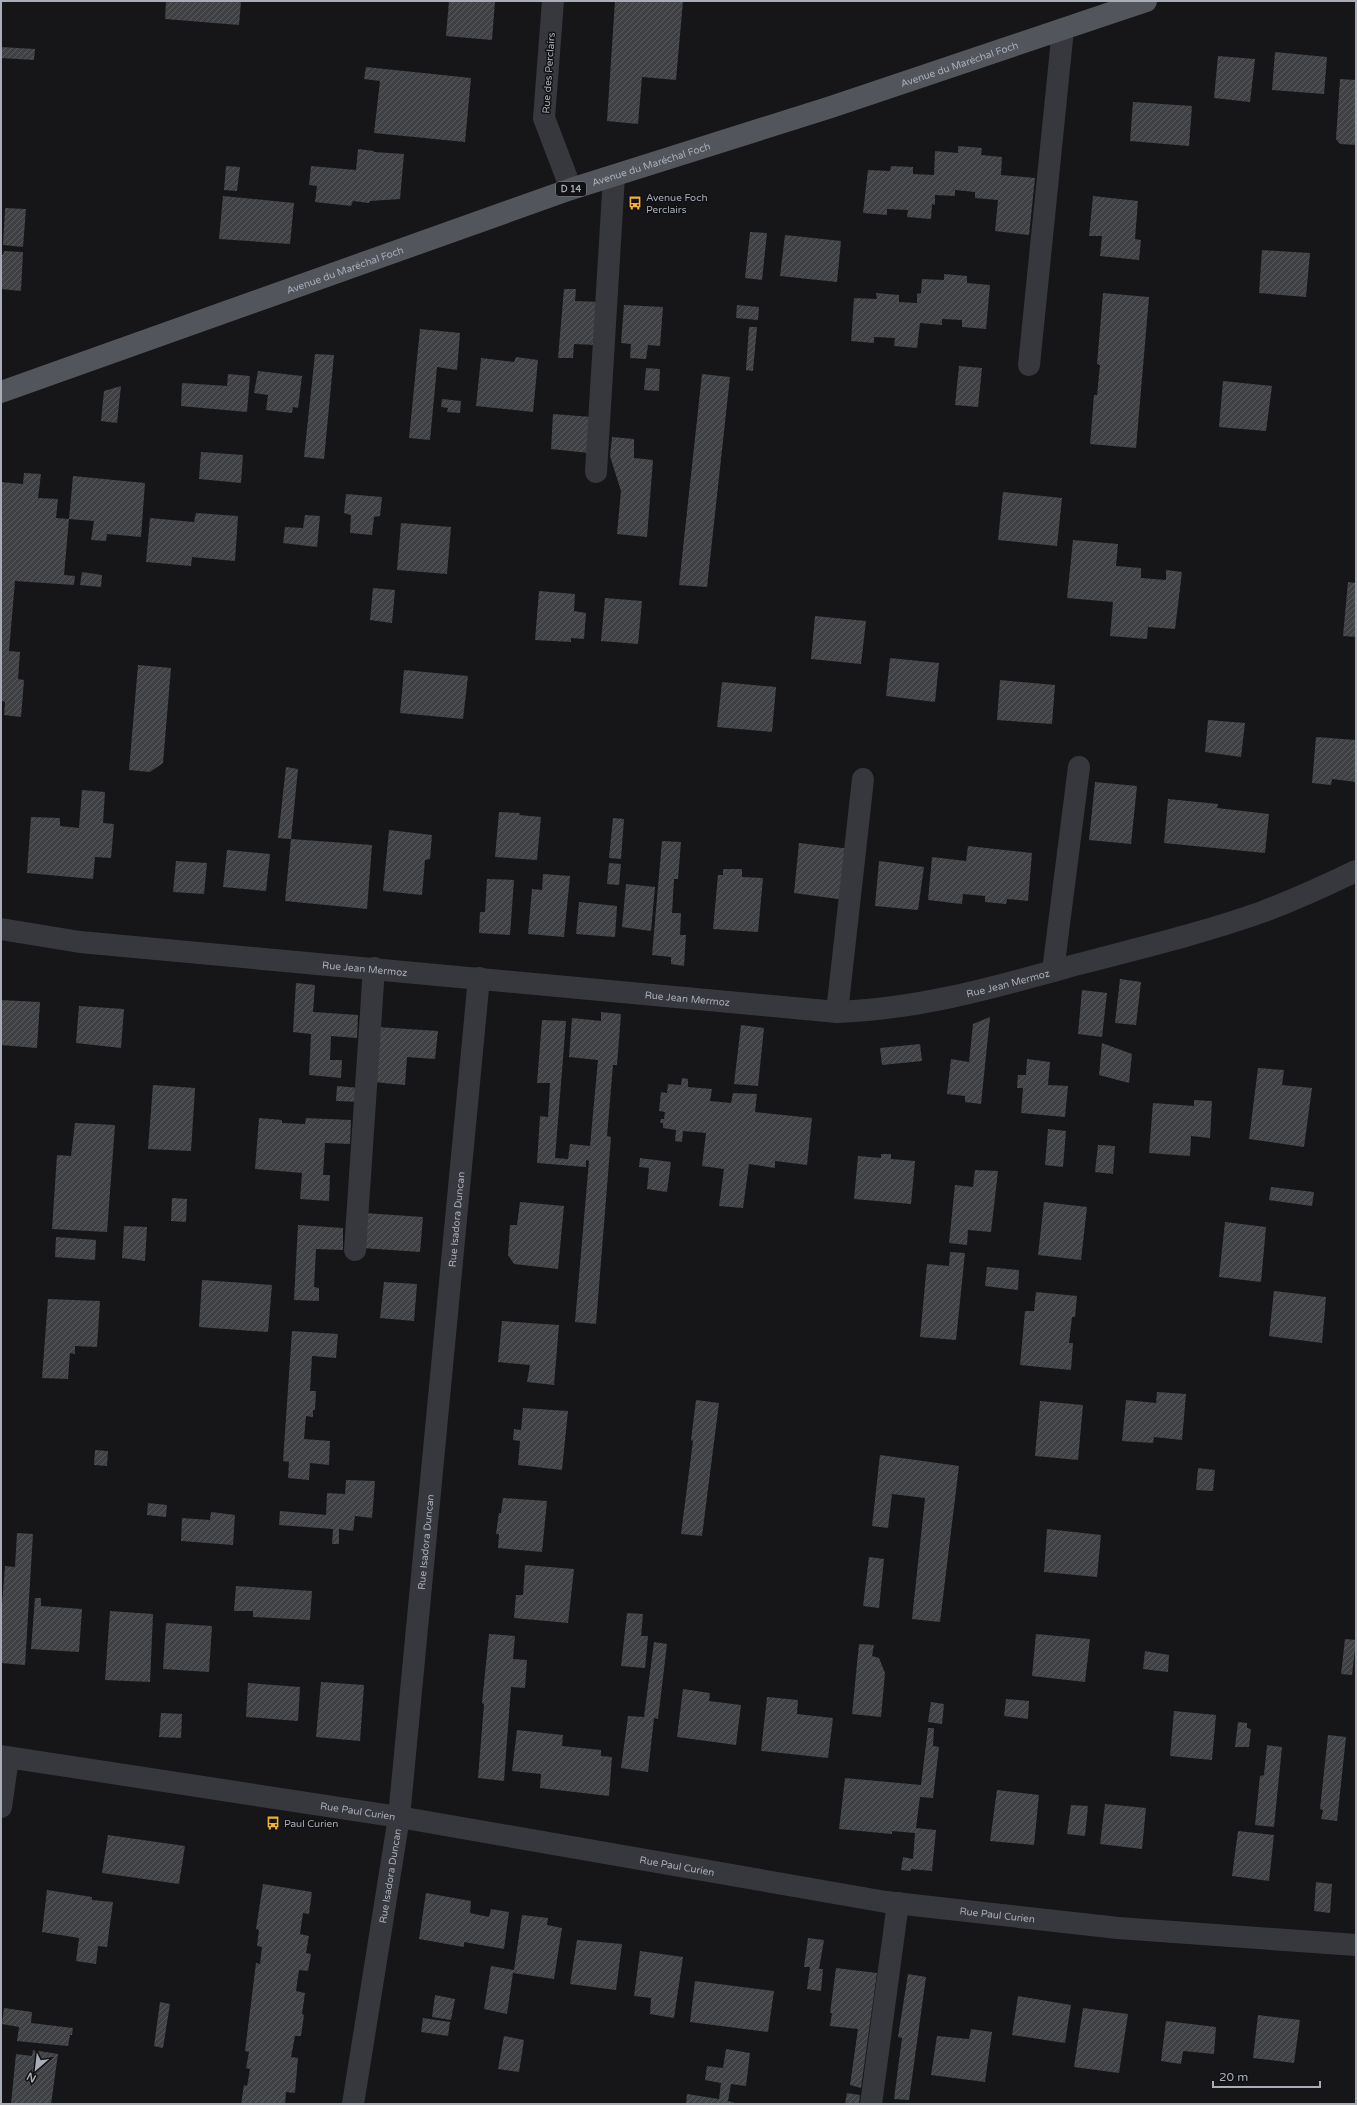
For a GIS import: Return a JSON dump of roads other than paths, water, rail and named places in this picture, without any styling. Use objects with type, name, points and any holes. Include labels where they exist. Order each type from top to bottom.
[{"type":"main road","name":"Avenue du Maréchal Foch","points":[[1,392],[571,189],[830,107],[1146,1]]},
{"type":"street","name":"Rue des Perclairs","points":[[553,1],[544,118],[571,189]]},
{"type":"street","points":[[1030,365],[1063,29]]},
{"type":"street","points":[[596,472],[614,176]]},
{"type":"street","points":[[1053,971],[1079,767]]},
{"type":"street","points":[[837,1012],[863,779]]},
{"type":"street","name":"Rue Jean Mermoz","points":[[1,929],[80,942],[837,1012],[918,1004],[975,993],[1226,924],[1263,912],[1356,871]]},
{"type":"street","points":[[355,1250],[374,968]]},
{"type":"street","name":"Rue Isadora Duncan","points":[[353,2104],[399,1817],[479,978]]},
{"type":"street","points":[[1,1807],[5,1757]]},
{"type":"street","name":"Rue Paul Curien","points":[[5,1757],[399,1817],[898,1903],[1118,1928],[1356,1945]]},
{"type":"street","points":[[871,2104],[898,1903]]},
{"type":"place","name":"Avenue Foch Perclairs","points":[[635,203]]},
{"type":"place","name":"Paul Curien","points":[[273,1823]]}]
